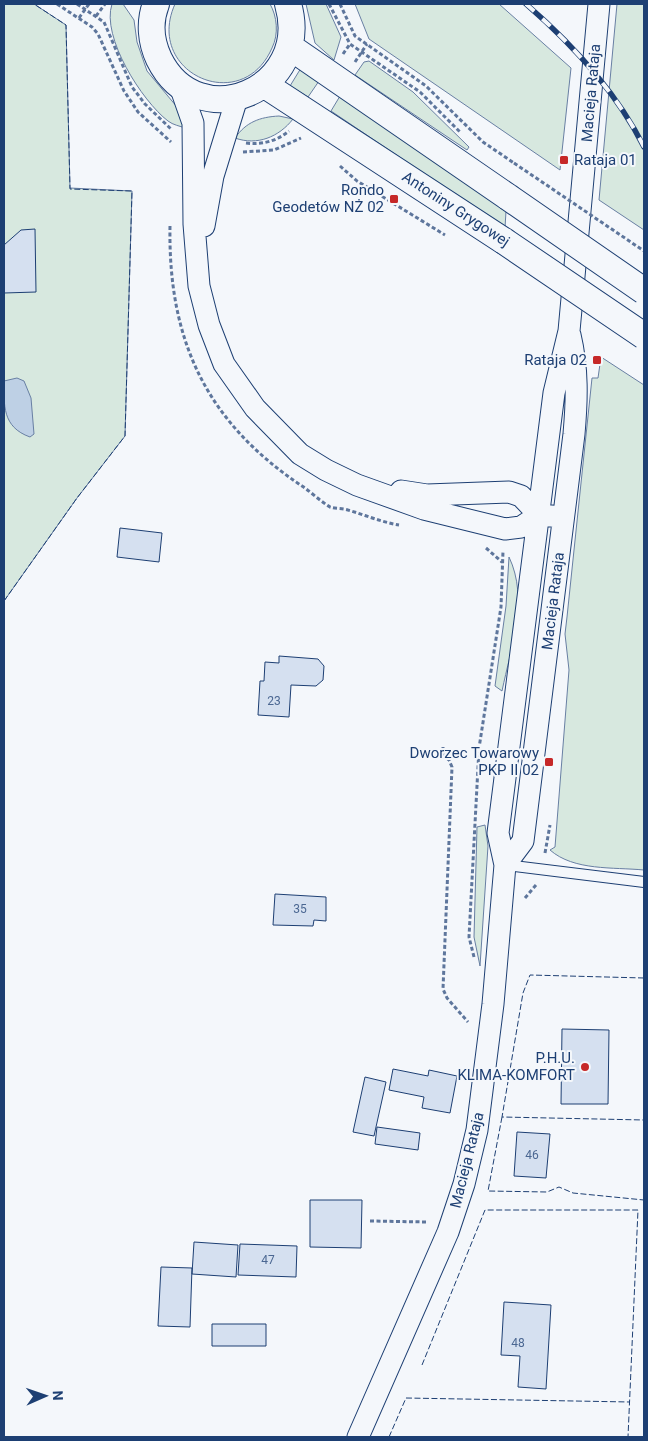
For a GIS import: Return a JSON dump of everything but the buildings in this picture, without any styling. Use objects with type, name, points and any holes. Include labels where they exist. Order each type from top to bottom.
[{"type":"street","points":[[154,4],[151,29],[155,50],[165,70],[180,86],[200,96],[222,100],[237,98],[265,85],[281,68],[290,47],[292,26],[288,4]]},
{"type":"street","name":"Macieja Rataja","points":[[358,1437],[451,1222],[466,1175],[482,1098],[505,865],[498,832],[554,393],[569,331],[599,4]]},
{"type":"street","points":[[290,47],[644,291]]},
{"type":"street","name":"Antoniny Grygowej","points":[[265,85],[504,241],[644,336]]},
{"type":"street","points":[[180,86],[193,123],[194,224],[200,286],[209,325],[224,364],[255,408],[282,438],[300,454],[326,470],[357,484],[424,509],[505,529],[521,527],[539,515],[563,517]]},
{"type":"street","points":[[197,261],[213,176],[237,98]]},
{"type":"street","name":"Macieja Rataja","points":[[505,865],[523,841],[578,396],[576,362],[569,331]]},
{"type":"street","points":[[357,484],[427,495],[508,492],[521,496],[539,515]]},
{"type":"lane","points":[[505,865],[644,882]]},
{"type":"path","points":[[77,4],[104,22],[132,87],[145,104],[171,129]]},
{"type":"path","points":[[79,18],[89,4]]},
{"type":"path","points":[[96,16],[105,4]]},
{"type":"path","points":[[330,4],[350,44],[420,92],[465,136]]},
{"type":"path","points":[[340,4],[355,36],[426,86],[483,142],[644,252]]},
{"type":"path","points":[[443,747],[443,755],[449,760],[452,768],[443,989],[447,998],[472,1026]]},
{"type":"path","points":[[370,1221],[451,1222]]},
{"type":"shaded area","points":[[4,4],[34,4],[66,25],[70,188],[132,191],[125,436],[77,498],[4,601]]},
{"type":"shaded area","points":[[112,4],[123,4],[134,20],[137,42],[147,71],[182,113],[185,128],[170,122],[158,112],[136,84],[118,50],[112,33],[110,18]]},
{"type":"shaded area","points":[[175,4],[270,4],[276,25],[276,37],[272,48],[258,69],[240,80],[220,83],[201,78],[184,66],[173,50],[169,29]]},
{"type":"shaded area","points":[[306,4],[326,4],[341,37],[334,60],[315,43]]},
{"type":"shaded area","points":[[355,4],[499,4],[571,68],[560,170],[369,39]]},
{"type":"shaded area","points":[[617,4],[644,4],[644,230],[599,200]]},
{"type":"shaded area","points":[[369,61],[413,92],[469,147],[467,150],[355,75],[364,62]]},
{"type":"shaded area","points":[[301,68],[319,81],[308,97],[290,86]]},
{"type":"shaded area","points":[[340,96],[506,211],[505,228],[331,111]]},
{"type":"shaded area","points":[[279,116],[293,119],[274,135],[251,141],[235,138],[254,121]]},
{"type":"shaded area","points":[[601,357],[644,385],[644,870],[582,865],[570,862],[550,850],[555,847],[569,670],[565,634],[592,378],[598,378]]},
{"type":"shaded area","points":[[509,557],[518,589],[518,606],[502,691],[495,686],[506,606]]},
{"type":"shaded area","points":[[485,825],[488,846],[480,966],[474,937],[477,827]]},
{"type":"water","points":[[17,378],[24,381],[31,398],[34,434],[30,437],[21,433],[9,421],[5,407],[4,381]]},
{"type":"railway","points":[[526,4],[560,35],[607,88],[644,147]]},
{"type":"fence","points":[[4,601],[77,498],[125,436],[132,191],[70,189],[66,25],[34,4]]},
{"type":"fence","points":[[644,978],[530,975],[523,993],[502,1117],[644,1120]]},
{"type":"fence","points":[[502,1117],[488,1191],[547,1192],[559,1187],[573,1193],[644,1200]]},
{"type":"fence","points":[[422,1365],[485,1210],[638,1210],[628,1437]]},
{"type":"fence","points":[[389,1437],[406,1398],[630,1402]]},
{"type":"place","name":"Rataja 01","points":[[564,160]]},
{"type":"place","name":"Rondo Geodetów NŻ 02","points":[[394,199]]},
{"type":"place","name":"Rataja 02","points":[[597,360]]},
{"type":"place","name":"Dworzec Towarowy PKP II 02","points":[[549,762]]},
{"type":"place","name":"P.H.U. KLIMA-KOMFORT","points":[[585,1067]]}]
